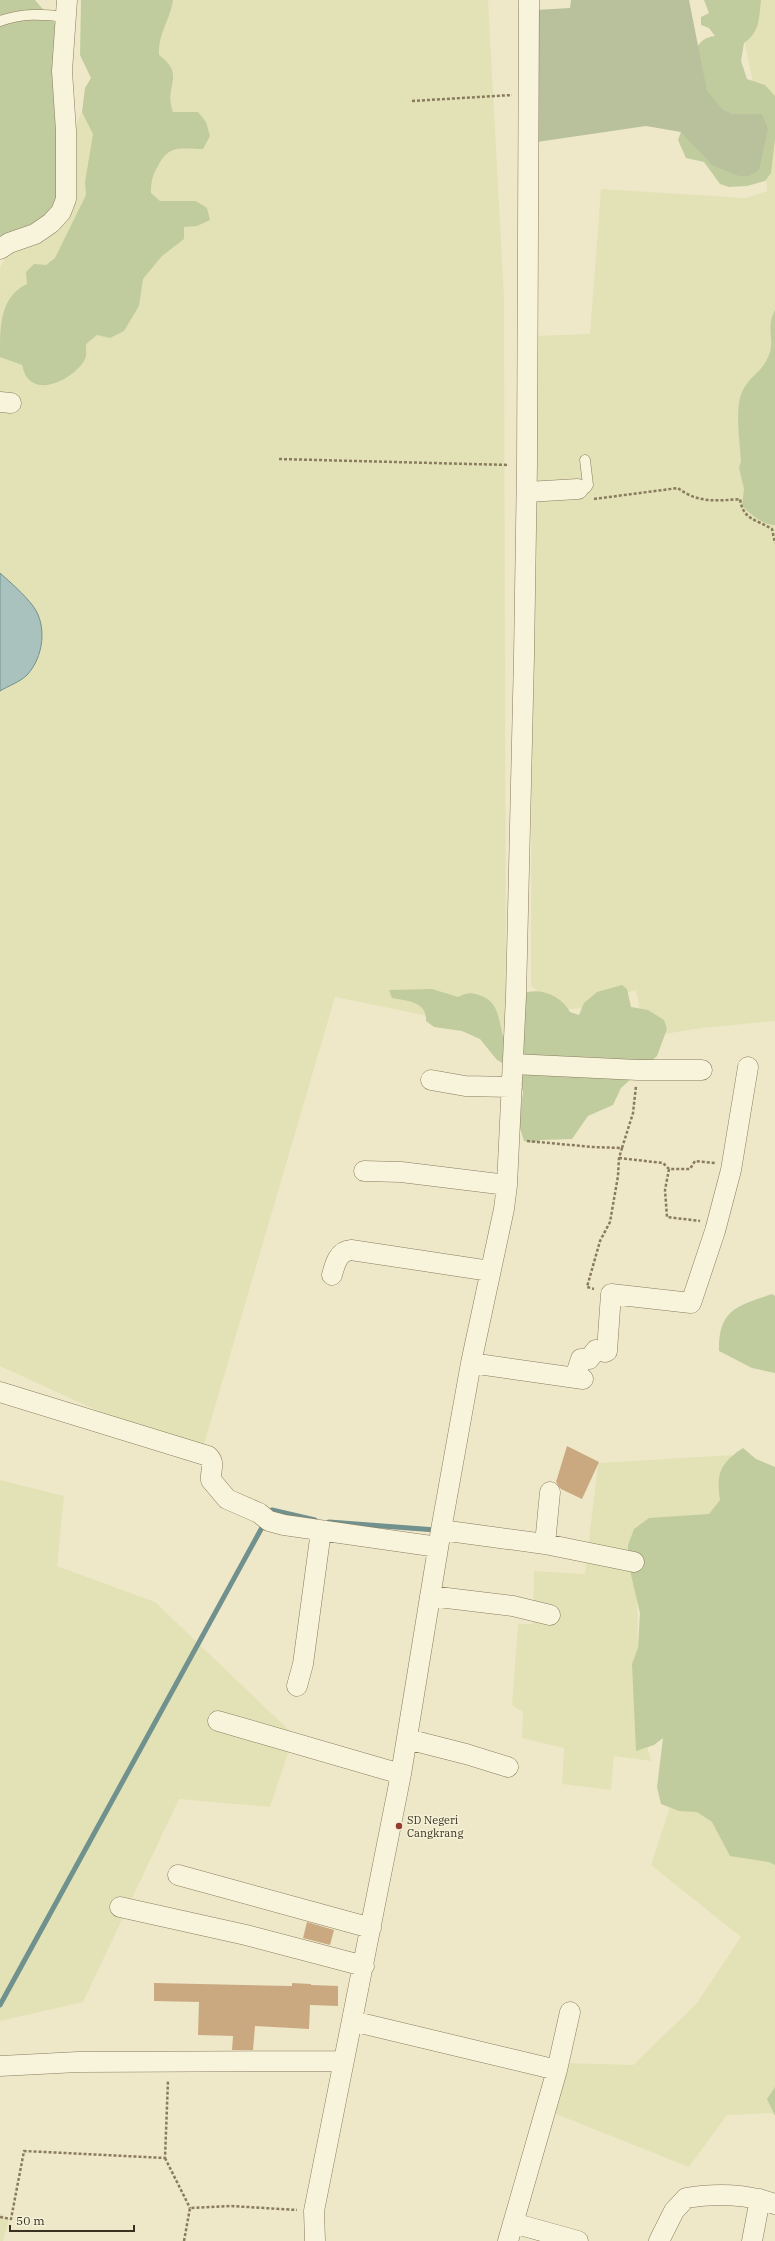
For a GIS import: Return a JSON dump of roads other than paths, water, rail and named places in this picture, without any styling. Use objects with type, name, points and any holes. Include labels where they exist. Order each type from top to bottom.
[{"type":"street","points":[[315,2241],[314,2211],[364,1966],[401,1774],[439,1538],[471,1363],[507,1185],[535,492],[527,465],[529,0]]},
{"type":"street","points":[[0,249],[9,243],[35,234],[51,223],[61,212],[66,199],[66,131],[62,71],[66,9]]},
{"type":"street","points":[[535,492],[582,494]]},
{"type":"street","points":[[513,1064],[638,1070],[702,1070]]},
{"type":"street","points":[[471,1363],[579,1378],[581,1359],[588,1359],[596,1350],[605,1352],[607,1350],[611,1294],[690,1304],[717,1222],[732,1165],[748,1067]]},
{"type":"street","points":[[431,1080],[465,1086],[512,1087]]},
{"type":"street","points":[[364,1171],[402,1172],[507,1185]]},
{"type":"street","points":[[332,1275],[336,1260],[341,1254],[351,1250],[490,1271]]},
{"type":"street","points":[[0,1392],[208,1456],[212,1459],[213,1464],[211,1480],[227,1499],[259,1513],[269,1521],[321,1531],[545,1544],[634,1562]]},
{"type":"street","points":[[545,1544],[550,1492]]},
{"type":"street","points":[[296,1686],[303,1664],[321,1531]]},
{"type":"street","points":[[430,1596],[514,1606],[550,1615]]},
{"type":"street","points":[[218,1721],[401,1774]]},
{"type":"street","points":[[407,1739],[466,1754],[508,1768]]},
{"type":"street","points":[[178,1875],[371,1928]]},
{"type":"street","points":[[120,1907],[246,1935],[364,1966]]},
{"type":"street","points":[[570,2012],[556,2070],[511,2232],[578,2241]]},
{"type":"street","points":[[352,2021],[556,2070]]},
{"type":"street","points":[[0,2066],[168,2061],[344,2062]]},
{"type":"street","points":[[659,2241],[674,2211],[686,2198],[722,2195],[768,2201],[752,2241]]},
{"type":"lane","points":[[0,21],[15,16],[66,9]]},
{"type":"lane","points":[[582,494],[588,485],[585,460]]},
{"type":"water","points":[[0,573],[22,593],[38,614],[41,623],[42,642],[37,660],[27,675],[0,691]]},
{"type":"waterway","points":[[269,1515],[272,1510],[315,1520]]},
{"type":"waterway","points":[[0,2005],[265,1522]]},
{"type":"waterway","points":[[329,1522],[436,1530]]},
{"type":"place","name":"SD Negeri Cangkrang","points":[[399,1826]]}]
